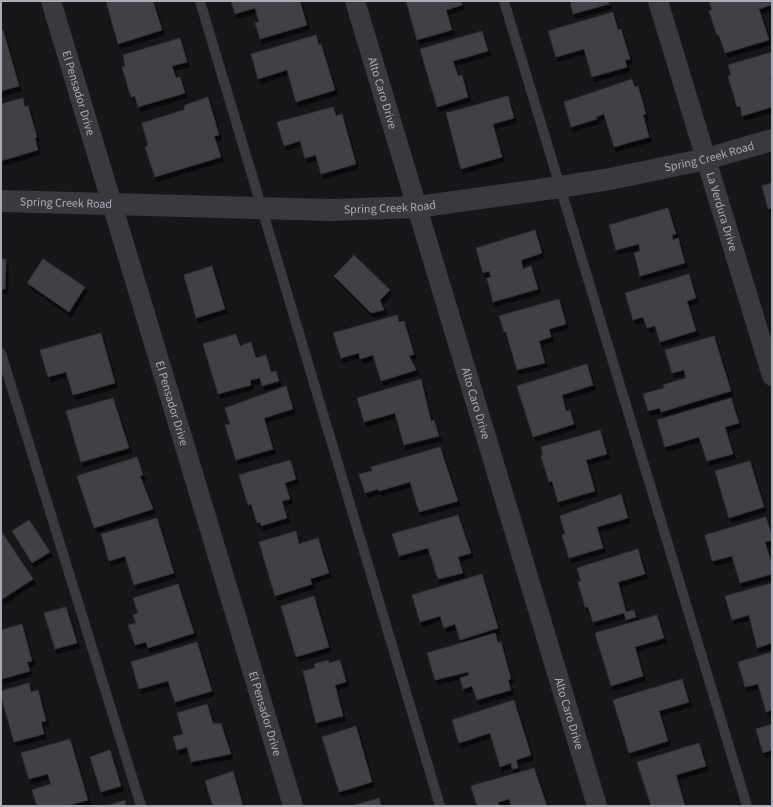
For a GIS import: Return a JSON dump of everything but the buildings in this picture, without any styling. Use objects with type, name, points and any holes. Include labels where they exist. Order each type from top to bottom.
[{"type":"street","name":"El Pensador Drive","points":[[51,1],[293,806]]},
{"type":"street","name":"Alto Caro Drive","points":[[355,1],[597,806]]},
{"type":"street","name":"La Verdura Drive","points":[[658,1],[772,376]]},
{"type":"street","name":"Spring Creek Road","points":[[1,201],[332,210],[417,207],[610,179],[706,159],[772,140]]},
{"type":"lane","points":[[200,1],[440,806]]},
{"type":"lane","points":[[504,1],[747,806]]},
{"type":"lane","points":[[1,353],[140,806]]}]
